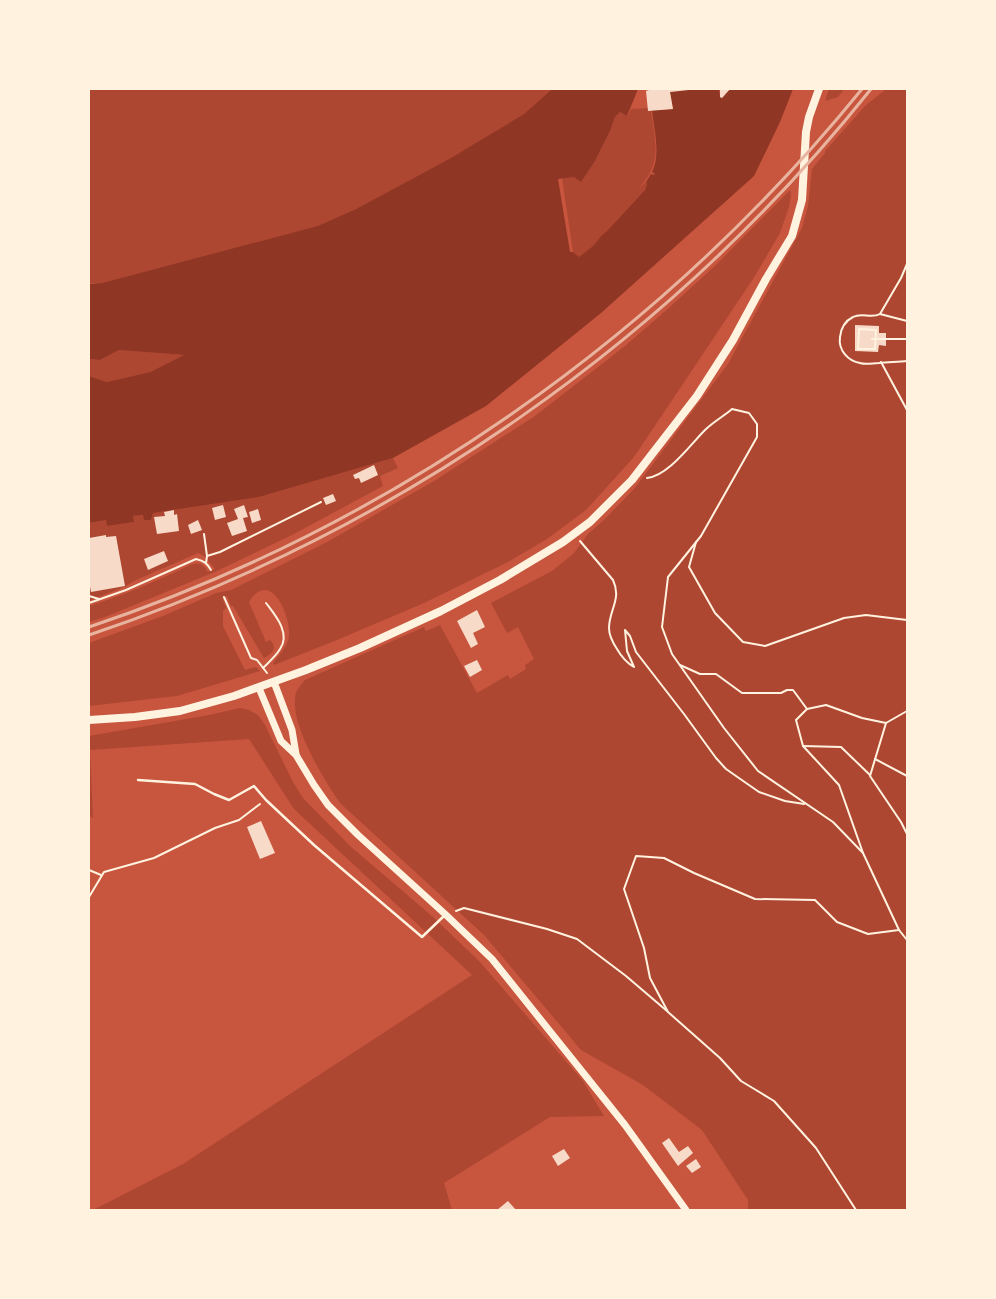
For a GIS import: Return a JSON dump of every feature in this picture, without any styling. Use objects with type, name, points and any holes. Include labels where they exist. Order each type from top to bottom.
[{"type":"main road","points":[[89,720],[136,717],[180,711],[210,704],[259,688],[360,648],[441,611],[520,569],[590,522],[632,480],[697,396],[733,340],[766,279],[792,236],[802,200],[806,132],[809,117],[819,89]]},
{"type":"street","points":[[274,682],[292,730],[296,754]]},
{"type":"street","points":[[259,688],[281,741],[296,754],[314,785],[328,805],[358,835],[492,959],[625,1125],[686,1210]]},
{"type":"lane","points":[[138,780],[195,784],[229,800],[254,786],[266,800],[314,845],[422,937],[445,914]]},
{"type":"path","points":[[907,264],[901,278],[880,314],[876,317],[860,315],[855,316],[844,324],[840,341],[844,353],[853,361],[862,364],[907,362],[907,353]]},
{"type":"path","points":[[880,314],[907,321]]},
{"type":"path","points":[[859,329],[876,330],[875,339],[875,349],[858,349],[859,329]]},
{"type":"path","points":[[872,339],[907,339]]},
{"type":"path","points":[[881,362],[907,410]]},
{"type":"path","points":[[632,480],[655,477],[674,463],[707,428],[732,409],[749,413],[757,424],[757,437],[701,536],[697,539],[668,578],[662,627],[672,654],[724,728],[758,771],[833,822],[863,853]]},
{"type":"path","points":[[207,556],[220,552],[321,502]]},
{"type":"path","points":[[204,534],[207,556],[206,563]]},
{"type":"path","points":[[574,534],[613,580],[617,588],[609,628],[610,636],[624,658],[634,667],[627,652],[625,630],[630,636],[636,652],[716,758],[726,769],[759,792],[785,801],[806,804]]},
{"type":"path","points":[[697,539],[689,567],[715,613],[743,642],[765,646],[844,618],[866,615],[907,620]]},
{"type":"path","points":[[89,603],[126,590],[196,559],[202,560],[211,570]]},
{"type":"path","points":[[89,596],[99,599]]},
{"type":"path","points":[[224,597],[251,658],[257,660],[274,682]]},
{"type":"path","points":[[263,668],[280,649],[283,643],[284,634],[279,620],[266,603]]},
{"type":"path","points":[[679,664],[700,674],[716,674],[742,693],[780,693],[787,690],[793,690],[807,709]]},
{"type":"path","points":[[907,711],[886,723],[862,718],[826,705],[807,709],[796,720],[802,746],[839,785],[863,853],[900,930],[907,940]]},
{"type":"path","points":[[870,776],[886,723]]},
{"type":"path","points":[[802,746],[841,747],[870,776],[901,822],[907,834]]},
{"type":"path","points":[[875,759],[907,776]]},
{"type":"path","points":[[89,897],[104,872],[154,858],[215,828],[239,820],[266,800]]},
{"type":"path","points":[[668,1012],[650,978],[644,948],[624,889],[636,856],[664,858],[694,873],[755,899],[816,900],[837,922],[868,934],[900,930]]},
{"type":"path","points":[[89,870],[101,876]]},
{"type":"path","points":[[445,914],[464,908],[577,938],[626,976],[668,1012],[720,1058],[742,1081],[774,1101],[816,1148],[856,1210]]},
{"type":"shaded area","points":[[89,89],[552,89],[524,114],[449,159],[356,209],[318,227],[102,283],[89,283]]},
{"type":"shaded area","points":[[552,89],[638,89],[627,116],[620,112],[615,117],[610,131],[595,161],[581,182],[574,177],[558,179],[570,252],[573,252],[579,257],[593,246],[645,190],[647,184],[646,182],[651,174],[655,174],[652,172],[655,165],[656,150],[652,110],[673,109],[670,92],[719,89],[720,97],[722,98],[730,89],[793,89],[780,122],[754,176],[601,313],[486,406],[393,458],[259,497],[153,513],[151,520],[144,520],[143,515],[133,516],[134,522],[107,526],[106,520],[89,523],[89,376],[107,382],[150,372],[184,355],[119,350],[100,360],[89,359],[89,284],[102,283],[318,226],[356,209],[449,159],[524,114]]},
{"type":"shaded area","points":[[829,89],[844,89],[838,97],[825,101]]},
{"type":"shaded area","points":[[886,89],[907,89],[907,1210],[748,1210],[748,1200],[702,1130],[643,1085],[581,1050],[484,935],[340,803],[310,753],[295,711],[295,696],[305,680],[424,627],[426,631],[440,625],[477,693],[508,675],[510,679],[526,669],[525,665],[534,659],[518,627],[507,633],[491,603],[552,571],[574,553],[588,534],[634,489],[728,364],[802,228],[808,206],[812,169],[825,151],[865,106]]},
{"type":"shaded area","points":[[648,108],[651,110],[656,152],[652,169],[647,179],[639,188],[646,182],[647,184],[645,190],[593,246],[579,257],[573,252],[562,178],[574,177],[581,181],[595,161],[610,131],[615,117],[620,112],[628,116],[631,109]]},
{"type":"shaded area","points":[[790,190],[791,195],[789,207],[780,233],[755,276],[634,457],[586,510],[547,539],[508,562],[424,603],[274,665],[273,663],[285,647],[289,636],[287,617],[278,598],[271,592],[264,590],[257,593],[249,602],[266,642],[270,640],[274,646],[272,653],[264,658],[233,606],[231,606],[227,596],[222,597],[226,608],[223,611],[223,626],[245,670],[256,667],[260,671],[177,696],[89,706],[89,643],[163,616],[216,593],[231,590],[329,541],[434,481],[535,416],[625,346],[671,306],[716,265]]},
{"type":"shaded area","points":[[119,350],[184,355],[150,372],[107,382],[89,376],[89,359],[100,360]]},
{"type":"shaded area","points":[[393,458],[398,468],[380,476],[383,486],[294,534],[217,571],[105,617],[89,622],[89,606],[165,577],[193,564],[202,565],[208,572],[215,569],[204,556],[198,553],[89,601],[89,523],[106,520],[107,526],[133,522],[133,516],[143,515],[145,520],[151,520],[153,513],[259,497]]},
{"type":"shaded area","points":[[240,708],[249,710],[258,715],[265,725],[293,782],[303,798],[350,846],[433,917],[480,962],[583,1081],[604,1116],[550,1117],[444,1183],[452,1210],[93,1210],[183,1164],[472,975],[294,809],[249,739],[90,750],[93,818],[89,816],[89,736],[209,715]]},
{"type":"building","points":[[649,89],[688,90],[670,92],[673,109],[648,111],[646,91]]},
{"type":"building","points":[[720,89],[730,89],[722,98],[720,97]]},
{"type":"building","points":[[855,325],[879,326],[879,333],[886,333],[886,346],[879,345],[878,352],[855,351]]},
{"type":"building","points":[[374,465],[378,475],[361,483],[359,478],[355,479],[353,475]]},
{"type":"building","points":[[333,494],[336,501],[326,505],[323,498]]},
{"type":"building","points":[[223,505],[226,517],[215,520],[212,508]]},
{"type":"building","points":[[244,505],[248,517],[243,518],[247,531],[232,536],[227,523],[238,519],[234,509]]},
{"type":"building","points":[[258,509],[261,520],[252,523],[249,512]]},
{"type":"building","points":[[174,510],[174,515],[177,514],[179,531],[157,534],[154,517],[165,516],[164,512]]},
{"type":"building","points":[[198,520],[202,530],[191,534],[188,525]]},
{"type":"building","points":[[106,535],[106,537],[116,536],[125,586],[91,592],[89,581],[89,538]]},
{"type":"building","points":[[164,551],[168,561],[148,570],[144,559]]},
{"type":"building","points":[[477,610],[485,627],[473,633],[478,644],[471,648],[457,621]]},
{"type":"building","points":[[477,660],[482,670],[470,677],[464,666]]},
{"type":"building","points":[[261,821],[275,853],[260,859],[247,827]]},
{"type":"building","points":[[669,1138],[679,1152],[688,1146],[693,1153],[678,1166],[662,1143]]},
{"type":"building","points":[[564,1149],[570,1158],[558,1166],[552,1156]]},
{"type":"building","points":[[696,1159],[701,1167],[692,1173],[686,1166]]},
{"type":"building","points":[[508,1201],[516,1210],[497,1210]]},
{"type":"railway","points":[[89,627],[201,585],[309,535],[413,478],[513,413],[609,341],[699,263],[783,179],[862,89]]},
{"type":"railway","points":[[89,635],[202,592],[312,542],[418,483],[519,418],[616,345],[707,266],[792,181],[871,89]]}]
